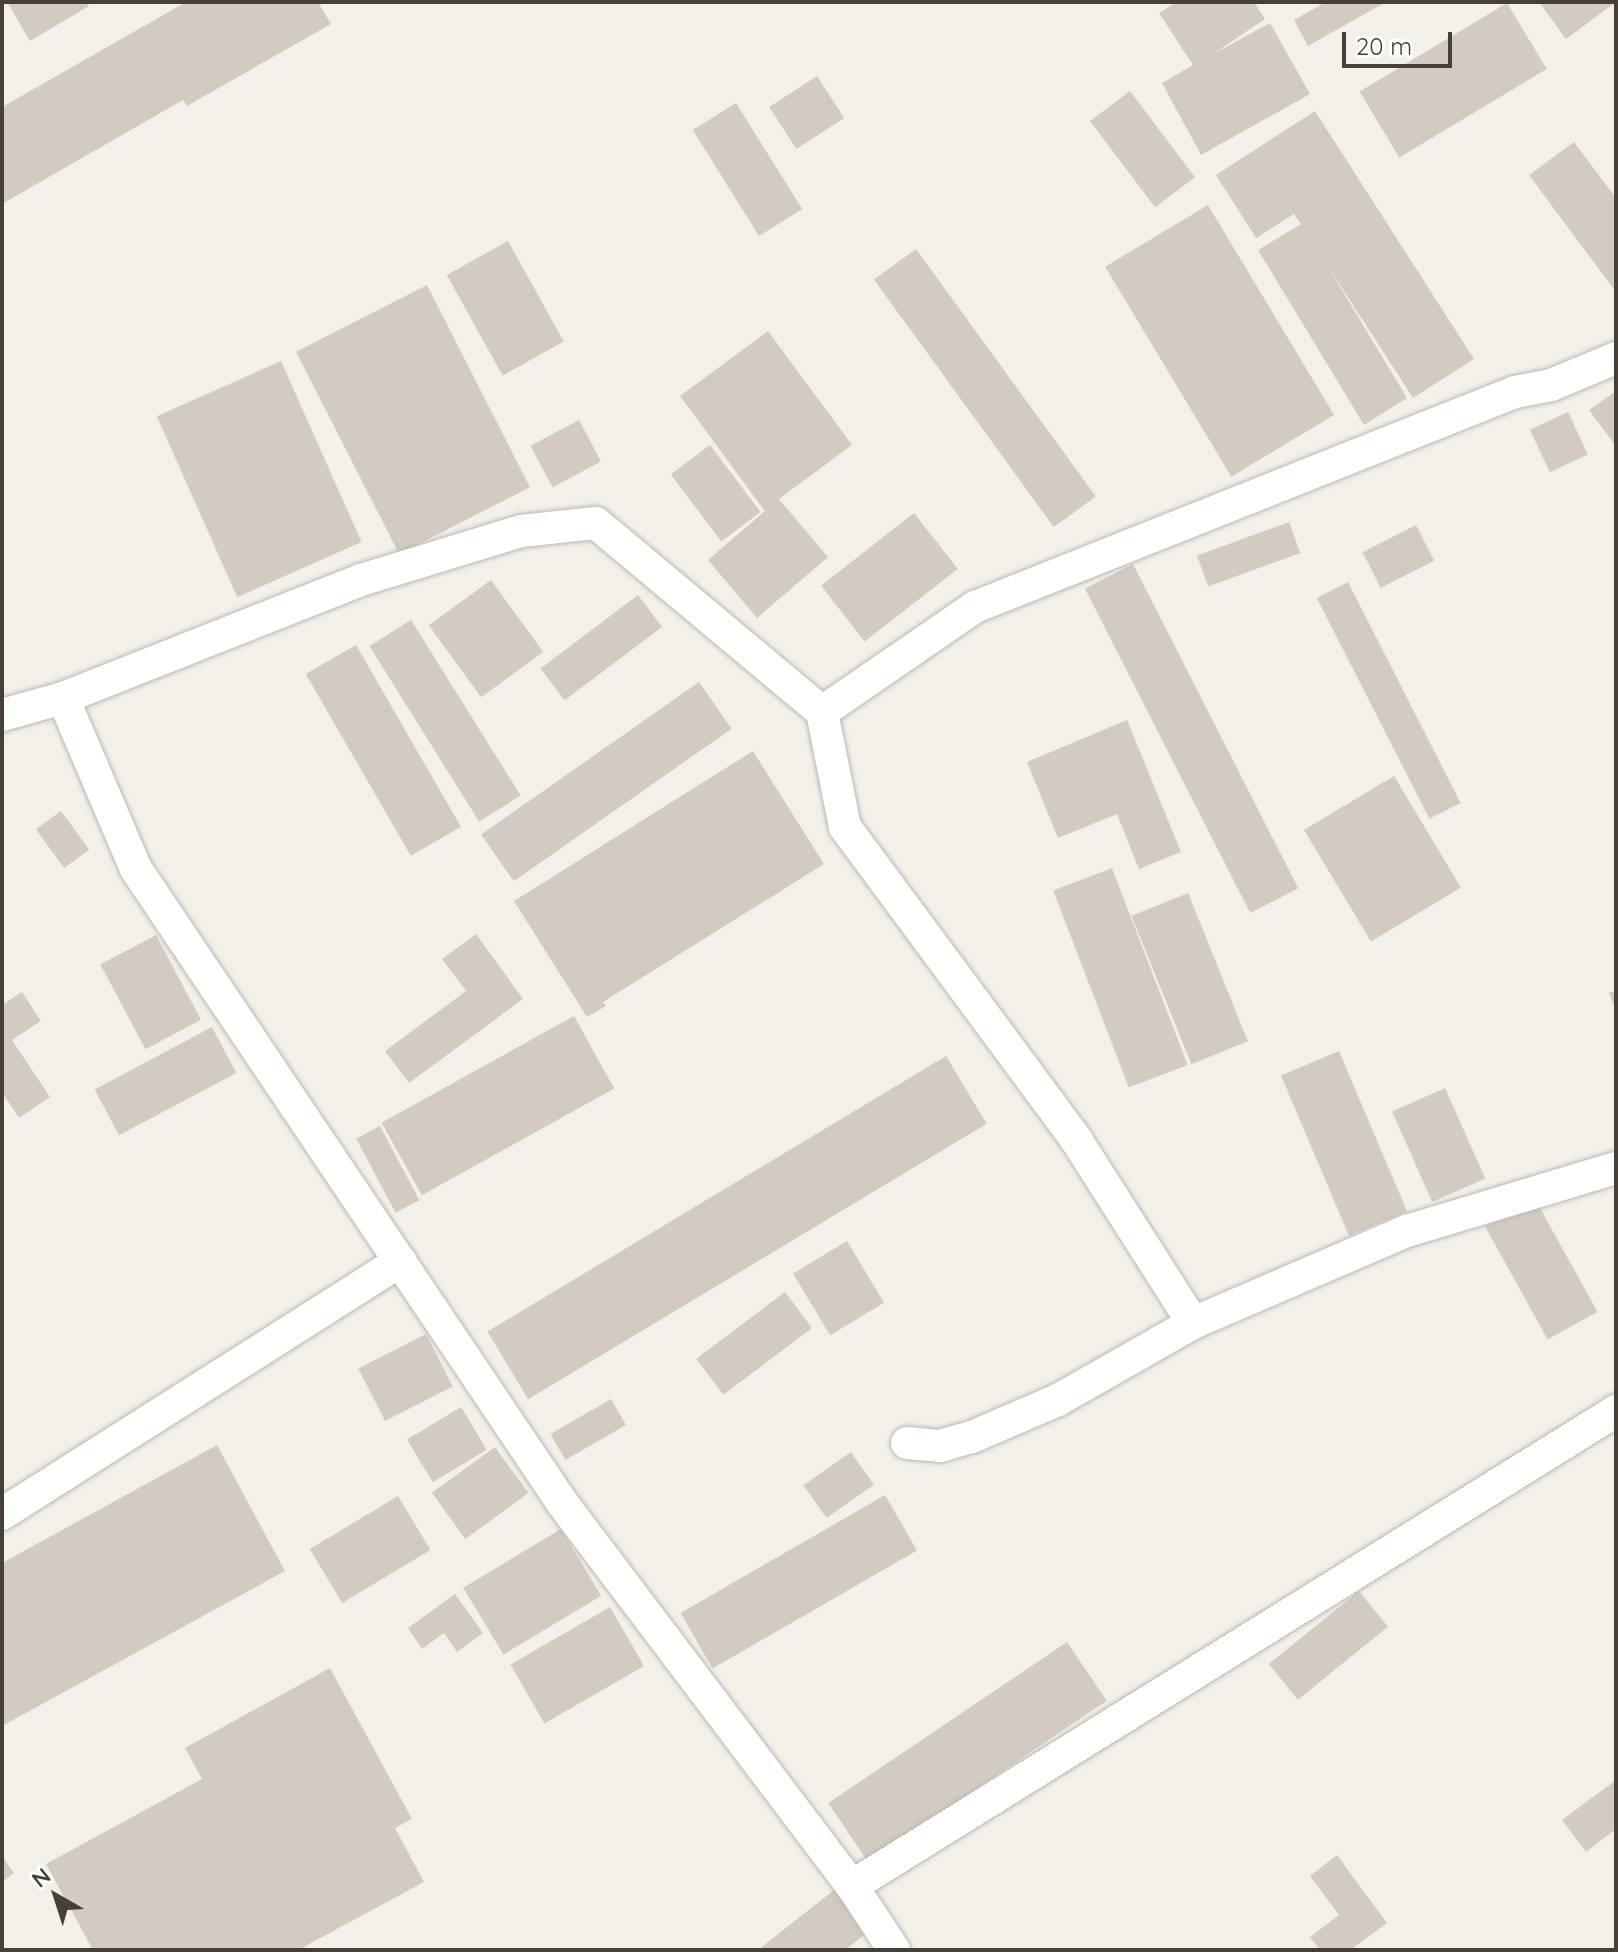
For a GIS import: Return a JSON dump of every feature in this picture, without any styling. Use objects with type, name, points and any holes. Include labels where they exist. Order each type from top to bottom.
[{"type":"street","points":[[822,712],[975,607],[1515,392],[1551,385],[1616,358]]},
{"type":"street","points":[[2,715],[63,698],[361,580],[521,531],[596,523],[822,712],[845,827],[1077,1141],[1193,1323]]},
{"type":"street","points":[[63,698],[136,869],[563,1504],[852,1886],[894,1950]]},
{"type":"street","points":[[907,1443],[940,1446],[972,1437],[1058,1400],[1193,1323],[1407,1231],[1616,1168]]},
{"type":"street","points":[[2,1514],[400,1261]]},
{"type":"street","points":[[852,1886],[1616,1411]]},
{"type":"building","points":[[7,2],[87,2],[89,6],[30,41]]},
{"type":"building","points":[[186,2],[318,2],[331,24],[187,106],[183,100],[2,204],[2,107]]},
{"type":"building","points":[[1176,2],[1254,2],[1265,19],[1213,54],[1270,23],[1310,94],[1201,155],[1162,83],[1193,65],[1159,13]]},
{"type":"building","points":[[1326,2],[1386,2],[1308,46],[1294,20]]},
{"type":"building","points":[[1539,2],[1616,2],[1566,39]]},
{"type":"building","points":[[1507,3],[1547,69],[1399,158],[1360,92]]},
{"type":"building","points":[[817,76],[844,118],[796,149],[769,107]]},
{"type":"building","points":[[1130,91],[1195,177],[1155,207],[1090,121]]},
{"type":"building","points":[[736,103],[802,209],[759,236],[693,130]]},
{"type":"building","points":[[1315,111],[1474,359],[1413,398],[1327,265],[1407,398],[1364,425],[1258,250],[1301,224],[1294,214],[1256,238],[1216,175]]},
{"type":"building","points":[[1574,142],[1616,198],[1616,292],[1529,175]]},
{"type":"building","points":[[1208,205],[1334,415],[1231,477],[1105,267]]},
{"type":"building","points":[[508,241],[564,342],[503,376],[447,275]]},
{"type":"building","points":[[916,249],[1096,497],[1054,527],[874,280]]},
{"type":"building","points":[[427,285],[530,487],[399,554],[296,352]]},
{"type":"building","points":[[768,331],[852,445],[779,499],[828,557],[757,618],[708,560],[765,511],[680,396]]},
{"type":"building","points":[[281,361],[362,542],[237,597],[157,416]]},
{"type":"building","points":[[1616,391],[1616,446],[1589,410]]},
{"type":"building","points":[[1568,412],[1588,455],[1550,472],[1530,430]]},
{"type":"building","points":[[579,420],[601,461],[553,487],[530,446]]},
{"type":"building","points":[[710,445],[761,512],[721,542],[671,474]]},
{"type":"building","points":[[914,513],[958,569],[865,642],[821,586]]},
{"type":"building","points":[[1289,522],[1300,553],[1208,587],[1197,556]]},
{"type":"building","points":[[1416,525],[1434,561],[1381,588],[1363,552]]},
{"type":"building","points":[[1133,564],[1298,888],[1250,913],[1085,589]]},
{"type":"building","points":[[491,580],[543,652],[481,697],[429,625]]},
{"type":"building","points":[[1348,582],[1461,803],[1429,819],[1317,598]]},
{"type":"building","points":[[638,595],[662,627],[565,700],[541,668]]},
{"type":"building","points":[[411,620],[521,796],[479,822],[369,646]]},
{"type":"building","points":[[356,645],[461,827],[411,856],[306,674]]},
{"type":"building","points":[[699,682],[732,729],[514,881],[481,835]]},
{"type":"building","points":[[1127,720],[1181,852],[1139,869],[1117,814],[1058,838],[1027,762]]},
{"type":"building","points":[[753,751],[824,864],[603,1002],[606,1006],[587,1017],[514,901]]},
{"type":"building","points":[[1394,776],[1461,887],[1371,942],[1304,830]]},
{"type":"building","points":[[61,811],[89,850],[64,868],[36,829]]},
{"type":"building","points":[[1112,868],[1188,1065],[1129,1088],[1053,891]]},
{"type":"building","points":[[1188,893],[1248,1041],[1191,1064],[1131,916]]},
{"type":"building","points":[[476,934],[523,999],[409,1083],[385,1051],[466,991],[442,959]]},
{"type":"building","points":[[156,935],[201,1020],[145,1049],[100,965]]},
{"type":"building","points":[[1616,990],[1616,1010],[1609,993]]},
{"type":"building","points":[[22,992],[41,1021],[12,1040],[50,1097],[19,1118],[2,1092],[2,1005]]},
{"type":"building","points":[[574,1016],[614,1089],[422,1195],[382,1123]]},
{"type":"building","points":[[212,1027],[236,1073],[119,1135],[95,1089]]},
{"type":"building","points":[[1339,1051],[1407,1211],[1349,1236],[1281,1076]]},
{"type":"building","points":[[946,1056],[987,1124],[528,1399],[487,1332]]},
{"type":"building","points":[[1445,1088],[1485,1178],[1432,1202],[1392,1112]]},
{"type":"building","points":[[380,1126],[419,1200],[396,1213],[356,1139]]},
{"type":"building","points":[[1535,1199],[1598,1312],[1548,1339],[1485,1227]]},
{"type":"building","points":[[847,1241],[884,1303],[830,1335],[793,1273]]},
{"type":"building","points":[[785,1292],[812,1328],[723,1395],[696,1359]]},
{"type":"building","points":[[426,1334],[453,1387],[385,1421],[358,1369]]},
{"type":"building","points":[[611,1399],[626,1425],[565,1460],[550,1434]]},
{"type":"building","points":[[461,1407],[487,1450],[433,1482],[407,1439]]},
{"type":"building","points":[[217,1445],[285,1571],[2,1726],[2,1563]]},
{"type":"building","points":[[495,1447],[529,1493],[465,1539],[432,1493]]},
{"type":"building","points":[[851,1452],[874,1485],[826,1518],[803,1485]]},
{"type":"building","points":[[885,1495],[917,1550],[713,1668],[681,1613]]},
{"type":"building","points":[[398,1496],[430,1550],[342,1603],[310,1549]]},
{"type":"building","points":[[561,1529],[601,1596],[503,1655],[463,1588]]},
{"type":"building","points":[[1359,1591],[1388,1627],[1298,1700],[1269,1664]]},
{"type":"building","points":[[455,1594],[483,1633],[457,1652],[444,1633],[422,1649],[408,1628]]},
{"type":"building","points":[[610,1607],[644,1666],[544,1723],[510,1664]]},
{"type":"building","points":[[1067,1642],[1107,1701],[868,1862],[828,1803]]},
{"type":"building","points":[[330,1668],[412,1819],[395,1828],[424,1882],[298,1950],[93,1950],[46,1864],[202,1779],[185,1748]]},
{"type":"building","points":[[1616,1780],[1616,1829],[1586,1852],[1562,1820]]},
{"type":"building","points":[[1337,1855],[1387,1923],[1350,1950],[1320,1950],[1310,1937],[1339,1915],[1310,1876]]},
{"type":"building","points":[[2,1856],[14,1873],[2,1882]]},
{"type":"building","points":[[834,1890],[867,1933],[845,1950],[758,1950]]}]
